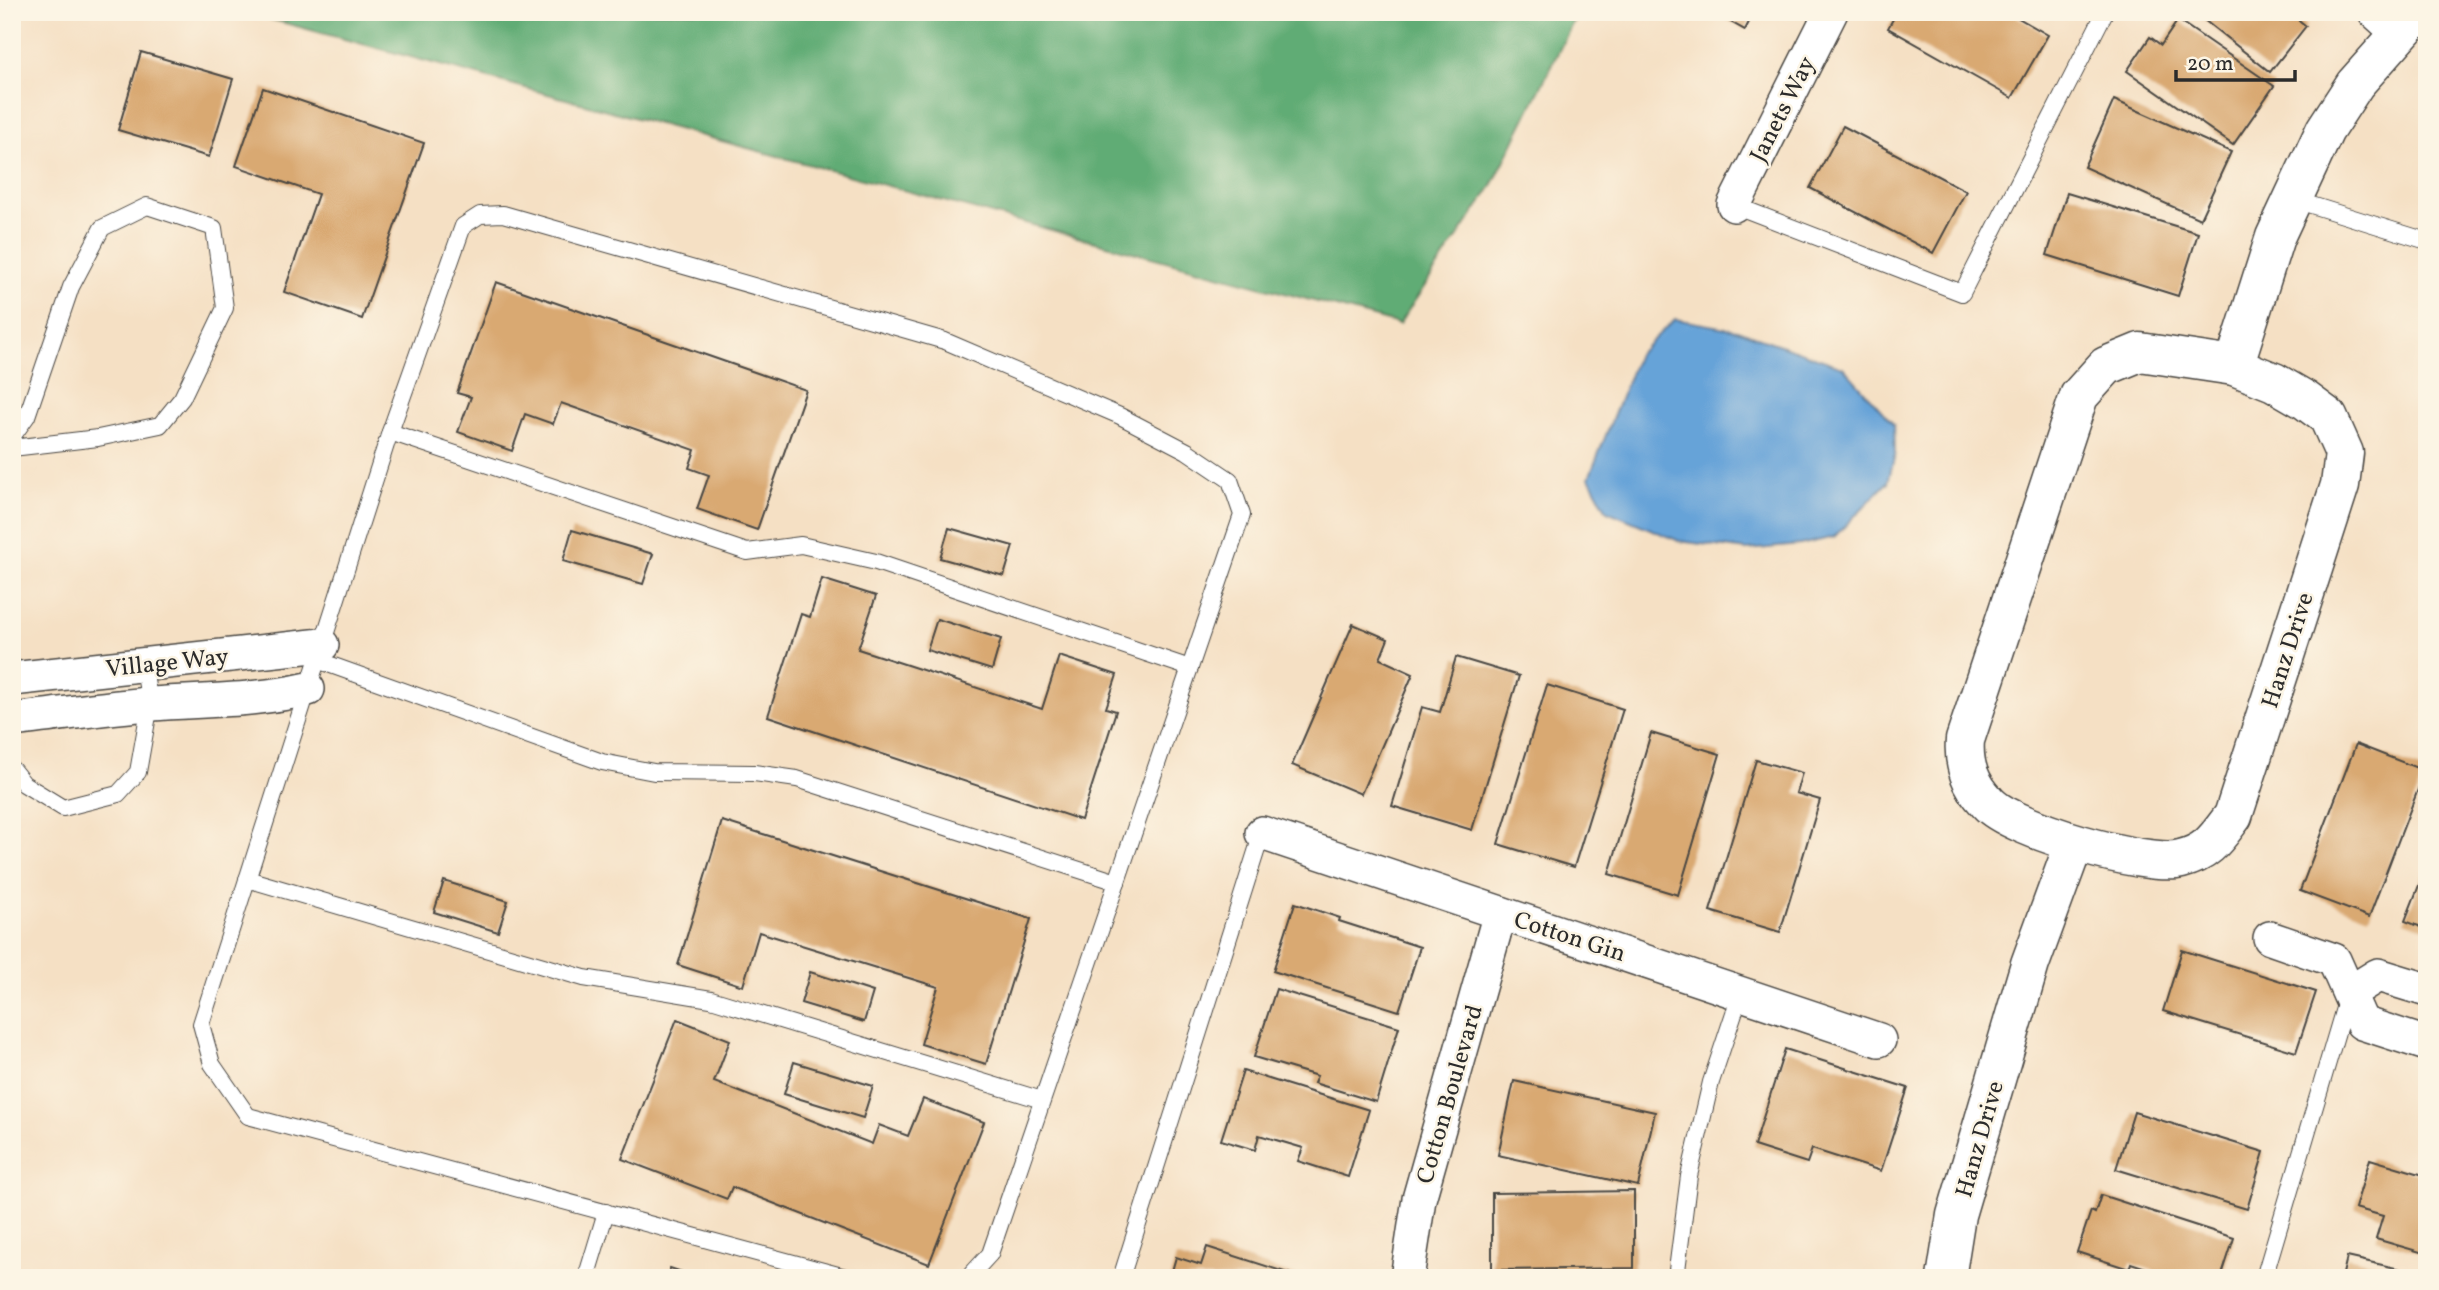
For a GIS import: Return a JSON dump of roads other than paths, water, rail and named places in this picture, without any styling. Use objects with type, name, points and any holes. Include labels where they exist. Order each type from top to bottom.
[{"type":"street","name":"Janets Way","points":[[1734,205],[1831,12]]},
{"type":"street","points":[[2234,366],[2275,237],[2292,199],[2325,130],[2397,19]]},
{"type":"street","name":"Hanz Drive","points":[[2140,352],[2234,366],[2274,382],[2328,417],[2344,453],[2340,485],[2233,816],[2208,848],[2182,859],[2165,862],[2074,844],[2007,816],[1989,805],[1969,778],[1964,758],[1965,740],[2079,396],[2106,366],[2140,352]]},
{"type":"street","name":"Village Way","points":[[12,679],[143,663],[316,665]]},
{"type":"street","name":"Village Way","points":[[12,720],[150,704],[220,701],[286,694],[316,665]]},
{"type":"street","name":"Cotton Gin","points":[[1262,833],[1879,1040]]},
{"type":"street","name":"Hanz Drive","points":[[1947,1278],[1956,1215],[2030,964],[2074,844]]},
{"type":"street","name":"Cotton Boulevard","points":[[1407,1278],[1419,1199],[1500,914]]},
{"type":"street","points":[[2270,938],[2334,960],[2362,1023],[2427,1044]]},
{"type":"street","points":[[2349,993],[2378,975],[2427,990]]},
{"type":"lane","points":[[1734,205],[1962,293],[2105,12]]},
{"type":"lane","points":[[2292,199],[2427,241]]},
{"type":"lane","points":[[12,437],[27,416],[71,287],[102,228],[146,206],[214,228],[225,308],[182,398],[160,425],[97,438],[12,448]]},
{"type":"lane","points":[[849,1278],[248,1116],[212,1065],[201,1024],[390,432],[463,226],[480,215],[503,214],[945,341],[1120,416],[1187,451],[1230,480],[1242,515],[990,1254],[968,1278]]},
{"type":"lane","points":[[390,432],[747,552],[801,545],[876,562],[1190,668]]},
{"type":"lane","points":[[12,769],[24,784],[63,808],[118,794],[138,772],[150,704],[143,663]]},
{"type":"lane","points":[[316,665],[602,762],[654,772],[754,773],[797,779],[1117,882]]},
{"type":"lane","points":[[1121,1278],[1262,833]]},
{"type":"lane","points":[[247,879],[584,978],[711,999],[1042,1100]]},
{"type":"lane","points":[[1676,1278],[1689,1176],[1711,1082],[1741,992]]},
{"type":"lane","points":[[2264,1278],[2349,993]]},
{"type":"lane","points":[[586,1278],[606,1212]]},
{"type":"water","points":[[1675,319],[1737,330],[1843,367],[1894,425],[1895,454],[1888,482],[1834,537],[1800,545],[1747,550],[1679,541],[1607,511],[1589,478],[1638,354]]}]
